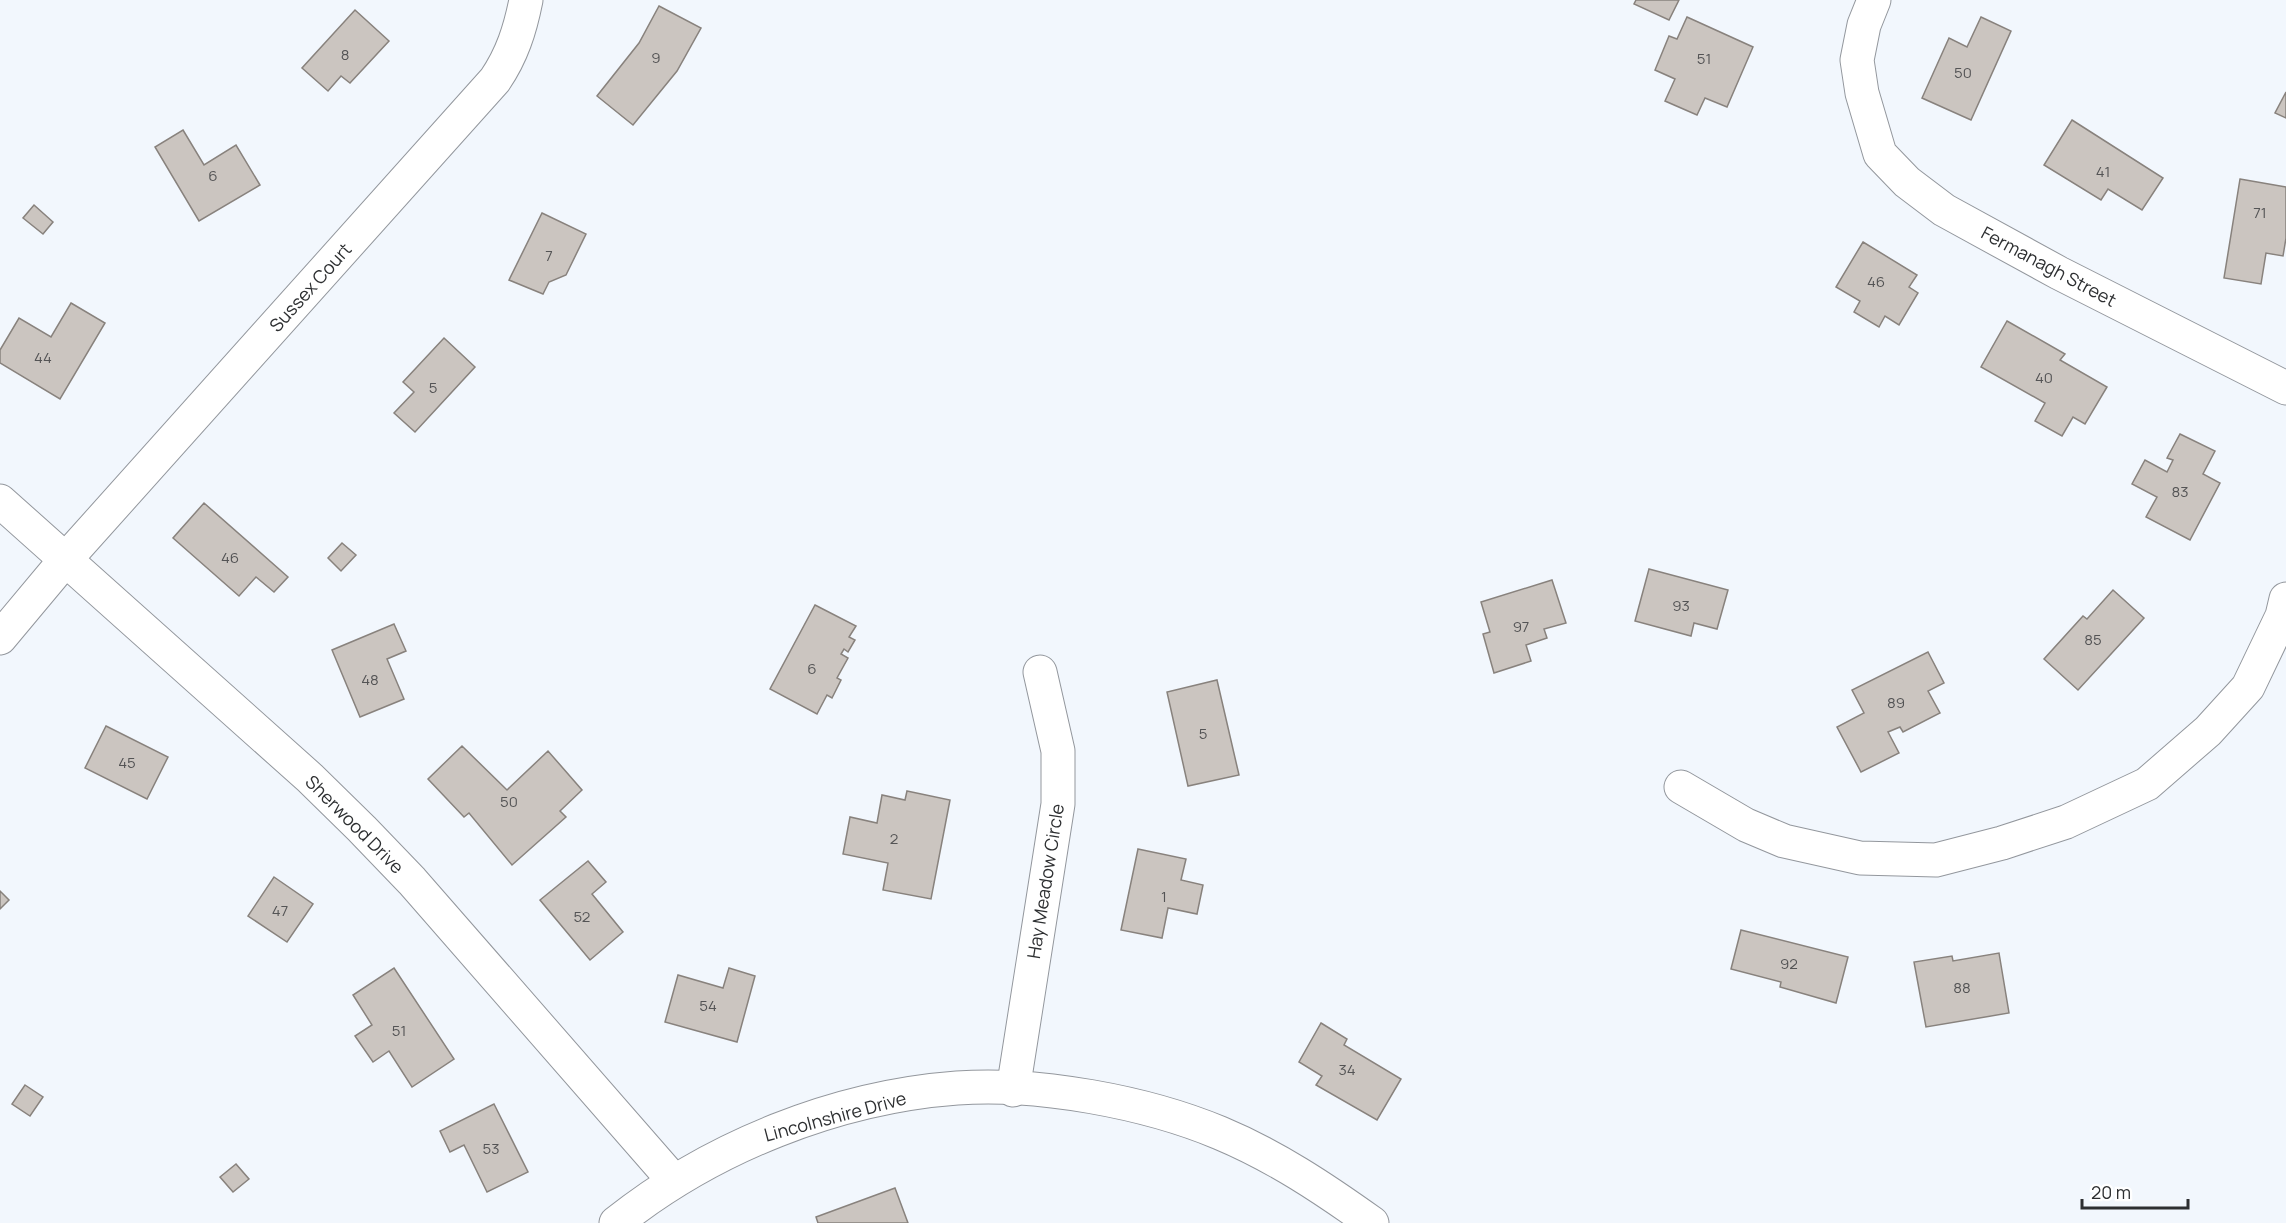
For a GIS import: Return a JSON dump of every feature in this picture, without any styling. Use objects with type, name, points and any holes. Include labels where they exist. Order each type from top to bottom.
[{"type":"street","name":"Sussex Court","points":[[0,638],[66,559],[495,80],[508,61],[518,38],[526,0]]},
{"type":"street","name":"Fermanagh Street","points":[[1874,0],[1864,25],[1857,60],[1862,93],[1880,154],[1907,182],[1944,210],[2059,273],[2286,388]]},
{"type":"street","name":"Sherwood Drive","points":[[0,501],[301,770],[362,829],[412,881],[674,1181]]},
{"type":"street","points":[[1681,787],[1746,825],[1784,842],[1860,858],[1936,860],[2002,843],[2066,822],[2146,784],[2191,746],[2248,687],[2282,616],[2286,599]]},
{"type":"street","name":"Hay Meadow Circle","points":[[1013,1090],[1058,804],[1058,751],[1040,672]]},
{"type":"street","name":"Lincolnshire Drive","points":[[616,1223],[704,1162],[769,1132],[866,1104],[958,1088],[1035,1090],[1147,1108],[1220,1133],[1306,1176],[1371,1223]]},
{"type":"building","points":[[1636,0],[1679,0],[1669,20],[1634,4]]},
{"type":"building","points":[[659,6],[701,28],[677,71],[633,125],[597,96],[639,43]]},
{"type":"building","points":[[355,10],[389,41],[350,83],[341,76],[328,91],[302,68]]},
{"type":"building","points":[[1687,17],[1753,47],[1727,107],[1705,98],[1697,115],[1665,101],[1675,79],[1655,70],[1669,36],[1677,39]]},
{"type":"building","points":[[1981,17],[2011,31],[1971,120],[1922,98],[1949,38],[1967,47]]},
{"type":"building","points":[[2286,92],[2286,118],[2275,113]]},
{"type":"building","points":[[2072,120],[2163,178],[2142,210],[2108,189],[2101,200],[2044,165]]},
{"type":"building","points":[[183,130],[204,165],[236,145],[260,185],[199,221],[155,147]]},
{"type":"building","points":[[2240,179],[2286,187],[2286,238],[2283,256],[2266,253],[2261,284],[2224,278]]},
{"type":"building","points":[[34,205],[53,222],[43,234],[23,218]]},
{"type":"building","points":[[542,213],[586,234],[566,275],[549,282],[543,294],[509,280]]},
{"type":"building","points":[[1863,242],[1917,275],[1909,287],[1918,293],[1899,325],[1885,316],[1879,327],[1854,312],[1860,301],[1836,287]]},
{"type":"building","points":[[71,303],[105,323],[60,399],[0,363],[0,350],[19,318],[51,337]]},
{"type":"building","points":[[2007,321],[2065,354],[2060,360],[2107,387],[2085,424],[2073,417],[2062,436],[2035,421],[2045,403],[1981,367]]},
{"type":"building","points":[[444,338],[475,367],[415,432],[394,413],[414,392],[403,382]]},
{"type":"building","points":[[2180,434],[2215,451],[2203,474],[2220,483],[2190,540],[2146,517],[2157,497],[2132,484],[2145,460],[2167,472],[2173,460],[2167,458]]},
{"type":"building","points":[[204,503],[288,577],[274,592],[256,577],[239,596],[173,538]]},
{"type":"building","points":[[342,543],[356,555],[341,571],[328,558]]},
{"type":"building","points":[[1649,569],[1728,590],[1717,629],[1694,623],[1691,636],[1635,621]]},
{"type":"building","points":[[1552,580],[1566,623],[1544,629],[1547,638],[1526,645],[1531,661],[1494,673],[1483,634],[1490,632],[1481,602]]},
{"type":"building","points":[[2113,590],[2144,618],[2078,690],[2044,659],[2083,616],[2087,619]]},
{"type":"building","points":[[815,605],[856,626],[849,637],[855,640],[848,652],[844,649],[841,654],[848,658],[837,678],[841,680],[832,698],[827,695],[817,714],[770,689]]},
{"type":"building","points":[[394,624],[406,651],[387,659],[404,699],[360,717],[332,650]]},
{"type":"building","points":[[1928,652],[1944,683],[1928,691],[1940,713],[1903,732],[1900,727],[1888,732],[1899,753],[1861,772],[1837,727],[1864,713],[1852,690]]},
{"type":"building","points":[[1217,680],[1239,775],[1188,786],[1167,692]]},
{"type":"building","points":[[106,726],[168,757],[147,799],[85,768]]},
{"type":"building","points":[[462,746],[507,790],[548,751],[582,790],[560,811],[566,817],[512,865],[469,813],[464,817],[428,779]]},
{"type":"building","points":[[907,791],[950,800],[931,899],[883,890],[888,863],[843,854],[850,817],[877,823],[882,795],[905,800]]},
{"type":"building","points":[[1138,849],[1186,859],[1181,880],[1203,885],[1197,914],[1168,908],[1162,938],[1121,930]]},
{"type":"building","points":[[588,861],[606,882],[592,894],[623,932],[590,960],[540,900]]},
{"type":"building","points":[[274,877],[313,904],[287,942],[248,916]]},
{"type":"building","points":[[0,891],[9,900],[0,909]]},
{"type":"building","points":[[1741,930],[1848,957],[1836,1003],[1780,987],[1781,982],[1731,969]]},
{"type":"building","points":[[1999,953],[2009,1013],[1926,1027],[1914,962],[1952,956],[1953,961]]},
{"type":"building","points":[[394,968],[454,1059],[412,1087],[389,1051],[373,1062],[355,1036],[372,1025],[353,995]]},
{"type":"building","points":[[729,968],[755,976],[737,1042],[665,1022],[678,975],[723,988]]},
{"type":"building","points":[[1321,1023],[1347,1039],[1344,1045],[1401,1079],[1377,1120],[1316,1085],[1322,1076],[1299,1062]]},
{"type":"building","points":[[25,1085],[43,1097],[30,1116],[12,1104]]},
{"type":"building","points":[[494,1104],[528,1172],[487,1192],[464,1145],[450,1152],[440,1131]]},
{"type":"building","points":[[236,1164],[249,1179],[233,1192],[220,1177]]},
{"type":"building","points":[[895,1188],[908,1223],[818,1223],[816,1217]]}]
